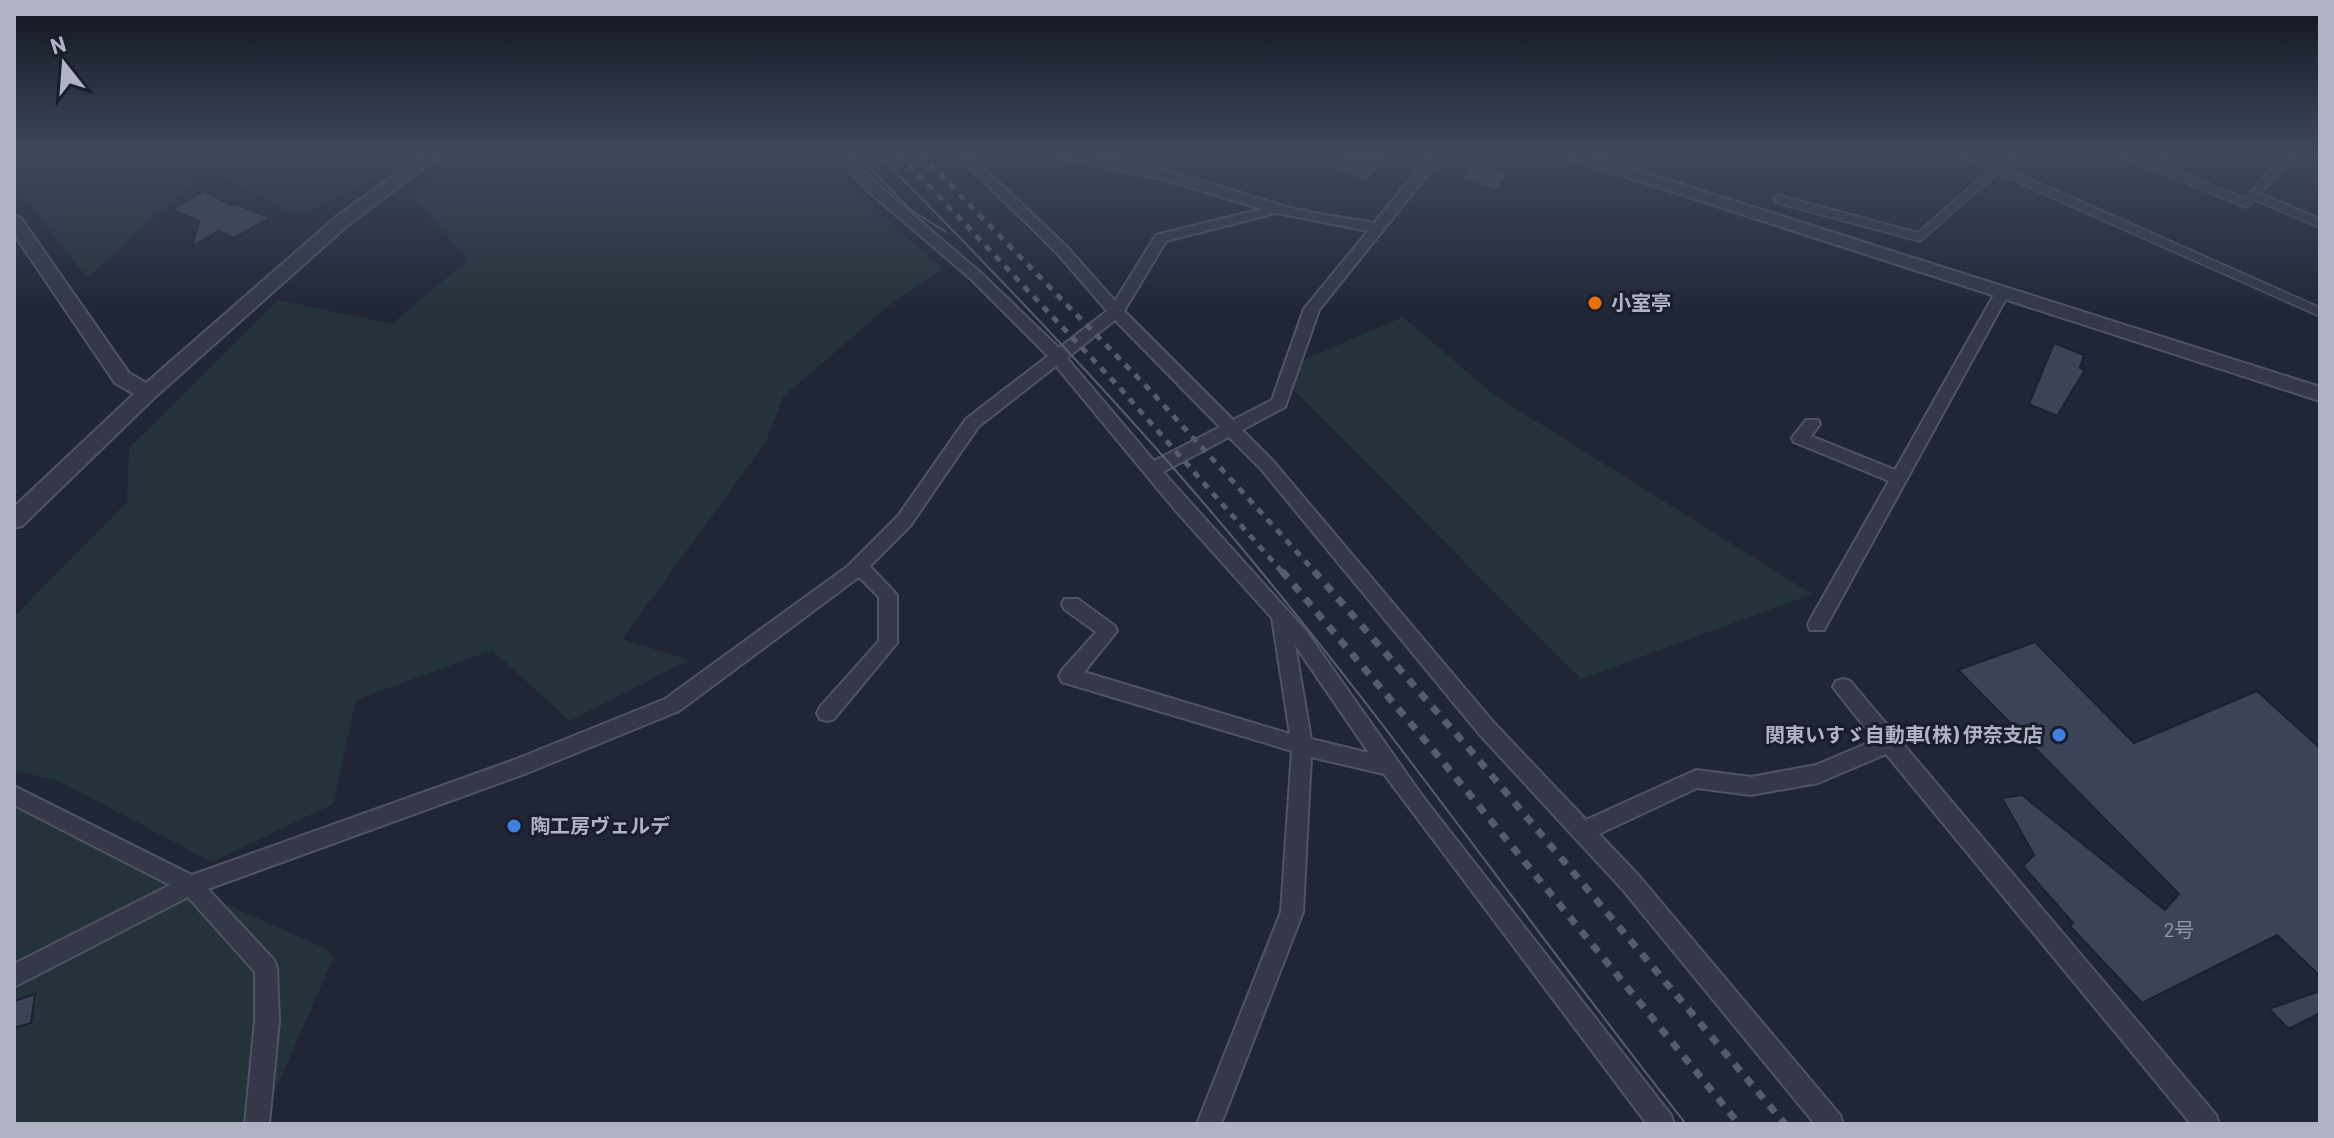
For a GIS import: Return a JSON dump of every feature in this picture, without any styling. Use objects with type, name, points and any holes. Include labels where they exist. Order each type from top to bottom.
[{"type":"street","points":[[14,520],[147,393],[361,207]]},
{"type":"street","points":[[895,207],[976,276],[1056,355],[1152,470],[1299,636],[1389,766],[1662,1124]]},
{"type":"street","points":[[1017,207],[1267,465],[1487,729],[1585,831],[1831,1124]]},
{"type":"street","points":[[1271,207],[1375,228]]},
{"type":"street","points":[[1152,470],[1279,403],[1312,309],[1393,207]]},
{"type":"street","points":[[1736,207],[2320,394]]},
{"type":"street","points":[[14,976],[191,885],[520,767],[672,705],[785,625],[859,566],[904,521],[972,423],[1056,355],[1116,312],[1161,238],[1277,209]]},
{"type":"street","points":[[14,221],[122,378],[147,393]]},
{"type":"street","points":[[1817,625],[2002,293]]},
{"type":"street","points":[[1812,424],[1800,438],[1899,478]]},
{"type":"street","points":[[827,713],[888,643],[888,595],[859,566]]},
{"type":"street","points":[[1071,604],[1108,631],[1069,676],[1302,746],[1389,766]]},
{"type":"street","points":[[1209,1124],[1292,912],[1302,746],[1281,617]]},
{"type":"street","points":[[1843,687],[2207,1124]]},
{"type":"street","points":[[1585,831],[1696,779],[1751,786],[1792,779],[1818,774],[1890,743]]},
{"type":"street","points":[[14,795],[191,885],[266,968],[267,1021],[257,1124]]},
{"type":"lane","points":[[1808,207],[1919,237],[1951,207]]},
{"type":"lane","points":[[2085,207],[2320,312]]},
{"type":"lane","points":[[2282,207],[2320,223]]},
{"type":"shaded area","points":[[32,207],[165,207],[87,278]]},
{"type":"shaded area","points":[[282,207],[317,207],[299,216]]},
{"type":"shaded area","points":[[422,207],[872,207],[943,269],[893,302],[783,397],[766,442],[622,639],[689,660],[570,721],[492,650],[356,700],[333,804],[212,862],[59,781],[14,770],[14,617],[127,502],[129,448],[278,300],[392,324],[468,260]]},
{"type":"shaded area","points":[[1403,317],[1494,395],[1812,594],[1581,679],[1276,372]]},
{"type":"shaded area","points":[[14,802],[198,892],[329,950],[333,959],[260,1124],[14,1124]]},
{"type":"building","points":[[177,207],[244,207],[270,218],[234,238],[219,231],[192,246],[199,221],[172,210]]},
{"type":"building","points":[[2054,343],[2084,355],[2080,368],[2085,370],[2057,416],[2029,404]]},
{"type":"building","points":[[2035,642],[2134,743],[2257,691],[2320,748],[2320,976],[2277,935],[2142,1003],[2069,925],[2073,923],[2023,866],[2034,855],[2002,798],[2022,795],[2165,910],[2179,894],[1958,670]]},
{"type":"building","points":[[2320,991],[2320,1013],[2289,1029],[2269,1009]]},
{"type":"building","points":[[35,994],[31,1023],[14,1028],[14,1001]]},
{"type":"tram line","points":[[908,207],[946,232]]},
{"type":"tram line","points":[[929,207],[1063,346],[1240,546],[1354,688],[1686,1124]]},
{"type":"railway","points":[[949,207],[1119,387],[1283,573]]},
{"type":"railway","points":[[972,207],[1147,387],[1316,573]]},
{"type":"railway","points":[[1282,571],[1434,751],[1739,1124]]},
{"type":"railway","points":[[1314,571],[1471,751],[1785,1124]]},
{"type":"place","name":"小室亭","points":[[1595,303]]},
{"type":"place","name":"関東いすゞ自動車(株) 伊奈支店","points":[[2059,735]]},
{"type":"place","name":"陶工房ヴェルデ","points":[[514,826]]}]
